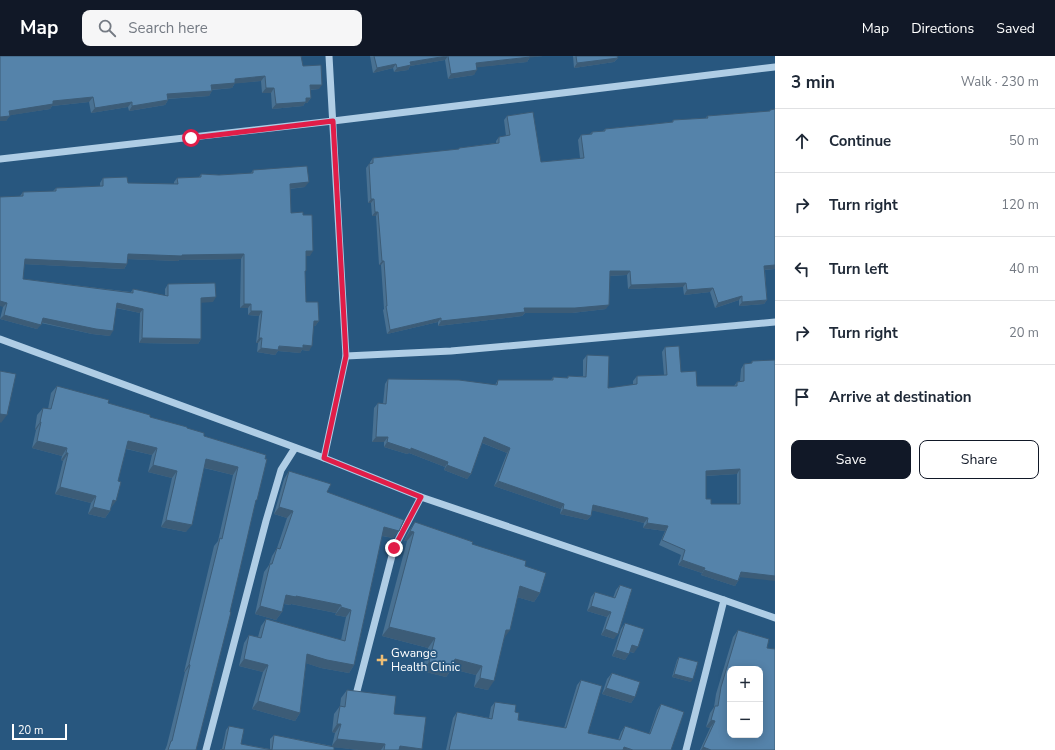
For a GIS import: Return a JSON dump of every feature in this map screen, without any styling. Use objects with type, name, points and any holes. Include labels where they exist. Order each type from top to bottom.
[{"type":"street","points":[[324,458],[346,356],[329,56]]},
{"type":"street","points":[[0,159],[333,121],[775,67]]},
{"type":"street","points":[[346,356],[451,351],[775,322]]},
{"type":"street","points":[[0,339],[324,458],[421,497],[775,618]]},
{"type":"street","points":[[206,750],[266,521],[281,470],[295,448]]},
{"type":"street","points":[[357,691],[394,548],[421,497]]},
{"type":"street","points":[[686,750],[724,600]]},
{"type":"building","points":[[0,56],[301,56],[303,66],[321,65],[322,85],[310,85],[311,98],[306,98],[306,102],[276,104],[274,88],[266,88],[265,76],[235,79],[235,83],[211,85],[212,91],[167,94],[168,100],[132,106],[132,102],[95,108],[93,97],[53,101],[53,104],[9,111],[10,116],[0,117]]},
{"type":"building","points":[[374,56],[447,56],[410,62],[411,65],[397,68],[396,64],[377,68]]},
{"type":"building","points":[[448,56],[530,57],[476,63],[477,70],[451,74]]},
{"type":"building","points":[[576,56],[617,56],[618,58],[577,63]]},
{"type":"building","points":[[775,109],[775,265],[764,266],[767,300],[742,302],[742,296],[718,303],[713,288],[687,290],[686,283],[631,285],[630,271],[610,271],[609,305],[575,308],[524,308],[525,312],[441,321],[441,318],[390,330],[386,306],[384,261],[382,261],[378,212],[375,212],[374,199],[371,199],[369,164],[373,163],[373,158],[459,149],[499,143],[499,137],[510,135],[507,116],[533,112],[541,162],[584,158],[581,135],[605,131],[605,129],[673,122],[673,120],[708,118],[707,116],[770,111]]},
{"type":"building","points":[[307,166],[309,182],[290,184],[291,213],[303,212],[303,215],[312,215],[313,251],[306,251],[306,302],[318,302],[319,321],[314,321],[312,346],[303,345],[303,348],[279,346],[278,350],[261,348],[262,338],[259,338],[262,311],[251,311],[251,304],[244,304],[244,254],[182,256],[128,254],[127,264],[25,259],[23,279],[133,293],[133,289],[168,296],[168,284],[215,283],[216,297],[201,298],[201,339],[142,338],[143,309],[117,303],[113,331],[43,318],[41,325],[4,315],[7,303],[0,301],[0,197],[23,196],[23,192],[56,191],[56,188],[103,186],[103,178],[127,177],[128,183],[178,184],[177,178],[201,177],[201,174],[219,175],[253,173],[253,170]]},
{"type":"building","points":[[679,346],[681,372],[696,371],[697,386],[737,386],[737,382],[744,381],[744,364],[752,363],[752,361],[775,360],[775,576],[741,572],[738,581],[704,570],[705,568],[682,560],[685,550],[662,540],[668,526],[647,523],[648,518],[593,505],[591,516],[563,509],[564,504],[498,481],[510,448],[484,437],[471,474],[447,465],[448,462],[411,448],[411,450],[387,442],[388,437],[376,437],[378,403],[386,404],[388,379],[459,380],[497,385],[498,380],[553,380],[553,377],[586,377],[587,355],[609,356],[608,388],[637,384],[637,376],[667,375],[665,347]],"holes":[[[740,469],[740,504],[711,504],[711,499],[706,499],[706,471]]]},
{"type":"building","points":[[0,371],[16,374],[7,415],[0,414]]},
{"type":"building","points":[[57,386],[109,400],[108,403],[187,427],[204,433],[204,436],[266,455],[265,459],[267,459],[256,500],[231,612],[196,750],[168,750],[172,741],[220,538],[222,539],[238,467],[206,459],[192,525],[166,520],[177,471],[153,465],[157,448],[128,441],[118,481],[121,482],[116,501],[113,500],[110,511],[93,507],[96,496],[60,487],[68,453],[66,453],[67,448],[37,441],[43,408],[51,409]]},
{"type":"building","points":[[289,471],[331,484],[327,492],[404,520],[399,531],[384,527],[354,665],[327,660],[307,654],[300,713],[258,701],[268,665],[244,659],[249,635],[261,638],[266,619],[345,641],[351,610],[341,607],[341,605],[286,595],[282,612],[260,606],[270,564],[272,564],[277,548],[280,549],[293,511],[279,507]]},
{"type":"building","points":[[415,522],[473,542],[472,544],[526,561],[525,566],[546,573],[540,593],[520,586],[510,630],[506,630],[494,681],[480,678],[482,666],[455,659],[452,668],[429,662],[435,638],[389,627],[414,532],[410,531]]},
{"type":"building","points":[[620,585],[632,589],[618,634],[605,629],[611,612],[591,606],[595,592],[615,598]]},
{"type":"building","points":[[625,623],[644,629],[638,647],[632,645],[629,654],[616,650]]},
{"type":"building","points":[[738,630],[769,639],[767,648],[775,649],[775,750],[711,750],[703,747],[715,721],[711,720],[715,706],[718,706],[721,687],[727,667],[727,738],[763,738],[763,666],[727,666]]},
{"type":"building","points":[[679,657],[698,662],[693,679],[674,674]]},
{"type":"building","points":[[612,673],[640,682],[635,697],[606,688]]},
{"type":"building","points":[[581,680],[602,686],[588,733],[620,740],[625,726],[650,734],[661,704],[684,712],[671,750],[633,750],[624,747],[623,750],[449,750],[457,712],[492,719],[495,702],[516,705],[515,712],[519,713],[518,720],[566,728]]},
{"type":"building","points":[[347,690],[396,696],[394,714],[426,717],[422,749],[400,746],[399,750],[384,750],[385,744],[337,739],[341,724],[337,724],[340,706],[345,707]]},
{"type":"building","points":[[229,726],[244,729],[241,744],[272,750],[224,750]]},
{"type":"building","points":[[274,735],[334,747],[334,750],[272,750]]},
{"type":"place","name":"Gwange Health Clinic","points":[[382,660]]},
{"type":"route","points":[[191,138],[333,121],[346,356],[324,458],[421,497],[394,548]]}]
